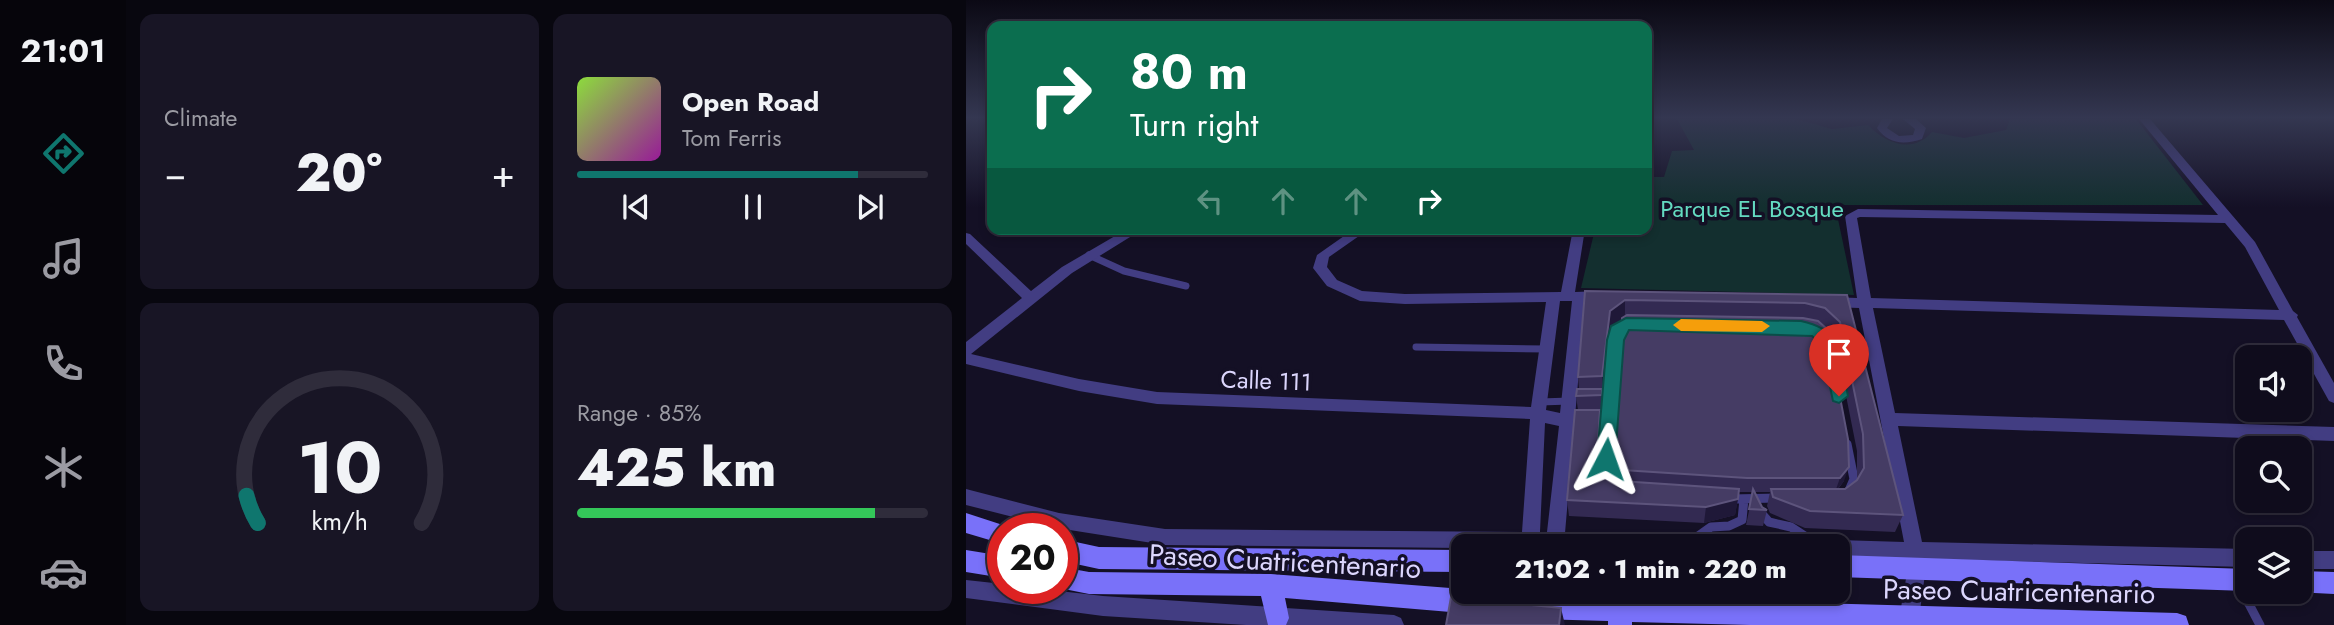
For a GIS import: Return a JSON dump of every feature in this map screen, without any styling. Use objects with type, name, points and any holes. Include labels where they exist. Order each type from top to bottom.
[{"type":"street","points":[[2169,148],[2250,245],[2334,397]]},
{"type":"street","points":[[1909,622],[1916,559],[1865,302],[1851,216],[1858,213],[2230,219]]},
{"type":"street","points":[[966,350],[1030,298],[1090,255],[1126,235]]},
{"type":"street","points":[[1354,235],[1323,255],[1320,268],[1332,283],[1360,296],[1405,299],[1619,297]]},
{"type":"street","points":[[1531,534],[1539,408],[1547,349],[1567,296],[1578,235]]},
{"type":"street","points":[[966,237],[1030,298]]},
{"type":"street","points":[[1557,534],[1572,401],[1567,296]]},
{"type":"street","points":[[1811,301],[2291,315]]},
{"type":"street","name":"Calle 111","points":[[966,358],[1079,385],[1157,398],[1539,408],[1570,421]]},
{"type":"street","points":[[1890,419],[2334,434]]},
{"type":"street","name":"Paseo Cuatricentenario","points":[[966,497],[1059,521],[1165,537],[1451,542]]},
{"type":"street","points":[[966,523],[987,529]]},
{"type":"street","name":"Paseo Cuatricentenario","points":[[1850,551],[1916,559],[2235,580]]},
{"type":"street","name":"Paseo Cuatricentenario","points":[[1078,554],[1098,558],[1451,561]]},
{"type":"street","name":"Paseo Cuatricentenario","points":[[1850,565],[1916,559],[2235,558]]},
{"type":"street","points":[[2312,560],[2334,560]]},
{"type":"street","points":[[966,561],[987,565]]},
{"type":"street","name":"Paseo Cuatricentenario","points":[[1078,581],[1271,585],[1451,597]]},
{"type":"street","points":[[2312,582],[2334,583]]},
{"type":"street","points":[[1271,585],[1277,618]]},
{"type":"street","points":[[966,589],[1103,606],[1394,625]]},
{"type":"street","name":"Paseo Cuatricentenario","points":[[1528,604],[1579,617],[1621,609],[1909,622],[2177,625]]},
{"type":"lane","points":[[1090,255],[1104,265],[1129,274],[1186,286]]},
{"type":"lane","points":[[1610,487],[1605,478],[1609,400],[1617,330],[1626,324],[1637,324]]},
{"type":"lane","points":[[1416,347],[1547,349]]},
{"type":"lane","points":[[1586,401],[1609,400]]},
{"type":"lane","points":[[1539,408],[1572,401]]},
{"type":"lane","points":[[1585,420],[1609,420]]},
{"type":"lane","points":[[1838,499],[1848,493],[1854,479],[1846,437]]},
{"type":"lane","points":[[1716,498],[1783,498]]},
{"type":"lane","points":[[1701,534],[1711,527],[1729,526],[1742,520],[1744,499]]},
{"type":"lane","points":[[1758,499],[1764,519],[1791,527],[1802,534]]},
{"type":"lane","points":[[2251,604],[2260,625]]},
{"type":"green space","name":"Parque EL Bosque","points":[[2159,148],[2203,205],[1835,205],[1854,295],[1581,288],[1594,235],[1652,235],[1652,177],[1664,177],[1672,151]]},
{"type":"building","points":[[1585,291],[1847,295],[1903,515],[1810,511],[1773,497],[1771,489],[1845,489],[1857,480],[1864,468],[1863,434],[1840,322],[1825,308],[1805,303],[1625,300],[1610,311],[1602,376],[1578,377]]},
{"type":"building","points":[[1627,315],[1803,318],[1818,321],[1827,329],[1848,439],[1849,467],[1840,478],[1747,478],[1622,470],[1611,462],[1622,318]]},
{"type":"building","points":[[1577,389],[1602,389],[1602,395],[1576,396]]},
{"type":"building","points":[[1575,410],[1600,410],[1597,461],[1606,477],[1620,481],[1739,489],[1738,499],[1706,507],[1567,500]]},
{"type":"building","points":[[1753,489],[1762,507],[1767,510],[1749,509]]},
{"type":"building","points":[[1451,597],[1451,604],[1521,604],[1561,608],[1559,625],[1446,625]]},
{"type":"slow traffic","points":[[1681,325],[1762,326]]},
{"type":"route","points":[[1606,459],[1615,340],[1617,330],[1626,324],[1801,327],[1817,331],[1829,341],[1839,396]]}]
